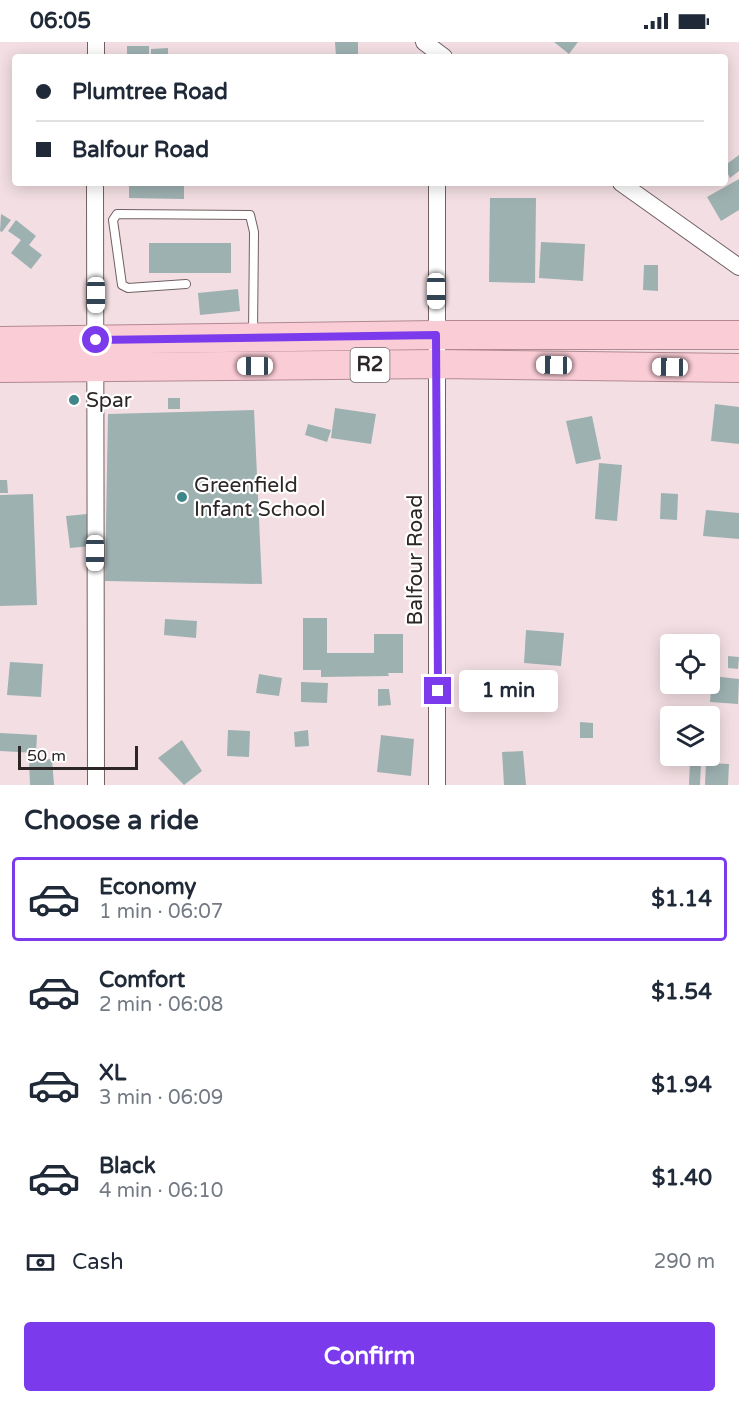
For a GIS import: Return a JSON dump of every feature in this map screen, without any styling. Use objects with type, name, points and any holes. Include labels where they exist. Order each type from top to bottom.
[{"type":"highway","name":"R2","points":[[0,368],[95,354],[253,338],[436,335],[739,335]]},
{"type":"highway","name":"R2","points":[[0,341],[95,354],[438,364],[739,368]]},
{"type":"street","points":[[95,186],[96,785]]},
{"type":"street","name":"Balfour Road","points":[[437,186],[437,785]]},
{"type":"street","points":[[625,186],[739,267]]},
{"type":"lane","points":[[186,284],[128,288],[122,285],[113,220],[117,214],[250,215],[254,232],[253,338]]},
{"type":"building","points":[[335,42],[358,42],[358,54],[336,54]]},
{"type":"building","points":[[554,42],[578,42],[569,54]]},
{"type":"building","points":[[127,46],[149,46],[149,54],[127,54]]},
{"type":"building","points":[[168,48],[168,54],[151,54],[151,49]]},
{"type":"building","points":[[739,155],[739,171],[730,178],[728,174],[728,163]]},
{"type":"building","points":[[739,179],[739,210],[721,221],[707,197]]},
{"type":"building","points":[[129,186],[184,186],[184,199],[129,198]]},
{"type":"building","points":[[490,198],[536,198],[535,283],[489,282]]},
{"type":"building","points":[[1,214],[11,220],[2,232],[0,231]]},
{"type":"building","points":[[16,220],[36,236],[29,245],[42,255],[31,269],[11,253],[21,240],[8,231]]},
{"type":"building","points":[[541,242],[585,244],[583,281],[539,278]]},
{"type":"building","points":[[149,243],[231,243],[231,273],[149,273]]},
{"type":"building","points":[[644,265],[658,265],[658,291],[643,290]]},
{"type":"building","points":[[238,289],[240,311],[200,315],[198,293]]},
{"type":"building","points":[[168,398],[180,398],[180,409],[168,409]]},
{"type":"building","points":[[715,404],[739,407],[739,444],[711,441]]},
{"type":"building","points":[[335,408],[376,414],[371,444],[331,438]]},
{"type":"building","name":"Greenfield Infant School","points":[[254,410],[262,584],[105,581],[108,414]]},
{"type":"building","points":[[592,416],[601,459],[576,464],[566,421]]},
{"type":"building","points":[[308,424],[331,430],[327,442],[305,435]]},
{"type":"building","points":[[599,463],[622,465],[617,521],[595,519]]},
{"type":"building","points":[[0,480],[7,480],[8,493],[0,493]]},
{"type":"building","points":[[661,493],[678,494],[677,520],[660,519]]},
{"type":"building","points":[[33,494],[37,605],[0,606],[0,495]]},
{"type":"building","points":[[706,510],[739,513],[739,539],[703,536]]},
{"type":"building","points":[[87,514],[91,546],[70,548],[66,516]]},
{"type":"building","points":[[303,618],[327,618],[327,653],[374,653],[374,634],[403,634],[403,673],[388,673],[389,676],[321,677],[321,670],[303,670]]},
{"type":"building","points":[[165,619],[197,621],[196,638],[164,635]]},
{"type":"building","points":[[526,630],[564,633],[561,666],[524,663]]},
{"type":"building","points":[[728,656],[739,657],[738,669],[728,668]]},
{"type":"building","points":[[10,662],[43,664],[41,697],[7,695]]},
{"type":"building","points":[[259,674],[282,678],[279,696],[256,693]]},
{"type":"building","points":[[720,677],[739,679],[738,704],[710,702],[711,694],[720,694]]},
{"type":"building","points":[[301,682],[328,683],[327,703],[301,702]]},
{"type":"building","points":[[378,689],[389,689],[391,705],[378,706]]},
{"type":"building","points":[[580,722],[593,723],[593,738],[580,738]]},
{"type":"building","points":[[228,730],[250,731],[249,757],[227,756]]},
{"type":"building","points":[[308,730],[309,746],[295,747],[294,732]]},
{"type":"building","points":[[0,733],[37,735],[36,753],[0,751]]},
{"type":"building","points":[[381,735],[414,739],[411,776],[377,772]]},
{"type":"building","points":[[182,740],[202,771],[184,785],[158,758]]},
{"type":"building","points":[[523,751],[526,785],[504,785],[502,752]]},
{"type":"building","points":[[52,759],[54,785],[30,785],[29,760]]},
{"type":"building","points":[[729,764],[728,785],[705,785],[706,766]]},
{"type":"building","points":[[690,766],[701,766],[700,785],[689,785]]},
{"type":"place","name":"Spar","points":[[74,400]]},
{"type":"place","name":"Greenfield Infant School","points":[[182,497]]},
{"type":"route","points":[[96,340],[436,335],[438,364],[438,691]]}]
